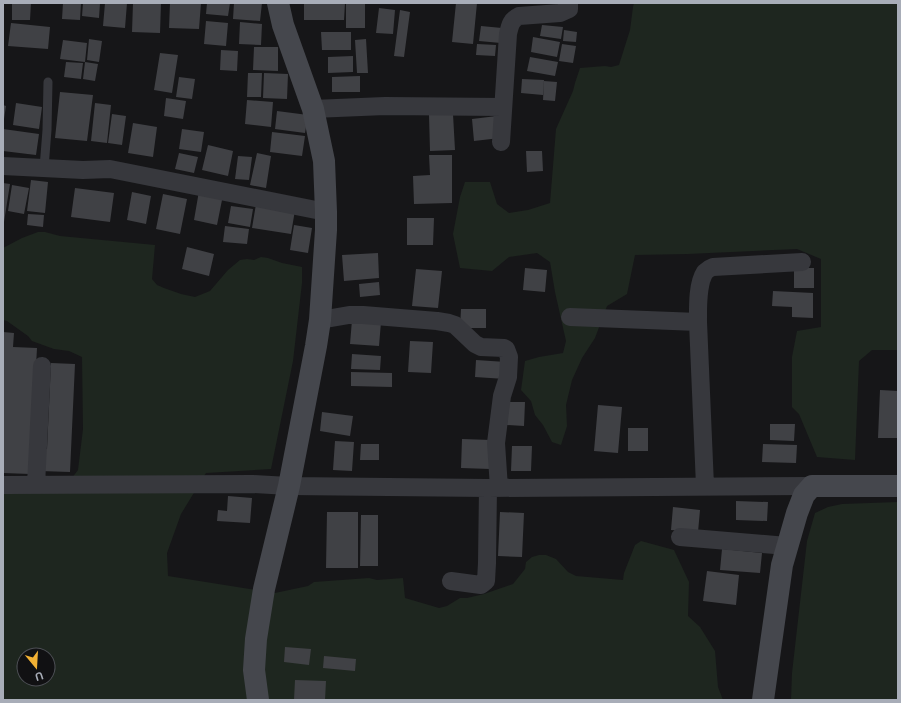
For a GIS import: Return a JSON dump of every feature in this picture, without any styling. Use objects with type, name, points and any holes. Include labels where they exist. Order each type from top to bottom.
[{"type":"main road","points":[[258,700],[254,670],[256,639],[264,589],[289,486],[316,346],[320,320],[326,230],[324,161],[313,109],[283,25],[278,3]]},
{"type":"main road","points":[[763,700],[782,565],[797,512],[804,495],[812,486],[898,486]]},
{"type":"street","points":[[501,142],[508,34],[512,22],[520,16],[560,13],[569,9],[569,3]]},
{"type":"street","points":[[313,109],[385,106],[503,107]]},
{"type":"street","points":[[3,166],[83,170],[110,169],[326,212]]},
{"type":"street","points":[[705,486],[698,322],[701,282],[706,271],[713,267],[802,262]]},
{"type":"street","points":[[320,320],[349,315],[437,321],[455,325],[474,344],[481,347],[506,349],[509,357],[508,377],[502,396],[496,443],[486,581],[481,585],[451,581]]},
{"type":"street","points":[[570,317],[698,322]]},
{"type":"street","points":[[36,485],[42,366]]},
{"type":"street","points":[[3,485],[253,484],[289,486],[493,488],[812,486]]},
{"type":"street","points":[[680,537],[787,546]]},
{"type":"lane","points":[[44,168],[47,130],[48,82]]},
{"type":"shaded area","points":[[634,3],[898,3],[898,350],[872,350],[859,361],[855,460],[817,457],[799,414],[792,407],[792,357],[797,331],[821,327],[821,259],[797,249],[635,255],[627,294],[607,306],[595,338],[582,358],[572,380],[566,405],[567,426],[561,445],[552,442],[543,425],[535,415],[531,401],[521,390],[525,361],[563,353],[566,341],[550,262],[537,253],[509,257],[492,271],[460,268],[453,234],[460,197],[465,182],[490,182],[497,204],[509,213],[528,210],[550,203],[556,129],[573,91],[580,68],[611,67],[619,65],[630,30]]},
{"type":"shaded area","points":[[38,232],[45,232],[60,236],[155,245],[152,279],[157,285],[164,288],[195,297],[210,291],[228,270],[240,260],[254,260],[261,257],[302,267],[302,283],[293,361],[271,469],[206,473],[181,514],[167,553],[168,576],[275,593],[308,586],[314,582],[369,578],[377,580],[403,578],[405,598],[439,608],[447,606],[460,598],[484,594],[513,584],[525,569],[526,562],[532,557],[539,555],[546,555],[556,559],[568,572],[576,576],[623,580],[624,573],[635,545],[641,541],[674,550],[689,582],[688,616],[700,627],[715,651],[718,687],[723,700],[3,700],[3,487],[65,487],[78,470],[83,429],[82,357],[69,351],[54,349],[32,341],[28,336],[7,321],[3,320],[3,248]]},
{"type":"shaded area","points":[[898,502],[898,700],[791,700],[792,673],[807,541],[815,513],[828,507],[842,504]]},
{"type":"building","points":[[12,3],[31,3],[30,20],[12,20]]},
{"type":"building","points":[[63,3],[81,3],[80,20],[62,19]]},
{"type":"building","points":[[83,3],[100,3],[99,18],[82,16]]},
{"type":"building","points":[[105,3],[127,3],[125,28],[103,26]]},
{"type":"building","points":[[133,3],[161,3],[160,33],[132,32]]},
{"type":"building","points":[[170,3],[201,3],[199,29],[169,28]]},
{"type":"building","points":[[207,3],[230,3],[228,16],[206,14]]},
{"type":"building","points":[[234,3],[262,3],[260,21],[233,19]]},
{"type":"building","points":[[304,3],[345,3],[344,20],[304,20]]},
{"type":"building","points":[[346,3],[365,3],[365,28],[346,28]]},
{"type":"building","points":[[456,3],[477,3],[473,44],[452,42]]},
{"type":"building","points":[[379,8],[395,10],[393,34],[376,33]]},
{"type":"building","points":[[400,10],[410,12],[404,57],[394,56]]},
{"type":"building","points":[[206,21],[228,23],[226,46],[204,44]]},
{"type":"building","points":[[240,22],[262,24],[261,45],[239,44]]},
{"type":"building","points":[[11,23],[50,27],[48,49],[8,46]]},
{"type":"building","points":[[542,25],[563,27],[561,39],[540,36]]},
{"type":"building","points":[[481,26],[502,28],[501,43],[479,41]]},
{"type":"building","points":[[564,30],[577,32],[576,42],[563,41]]},
{"type":"building","points":[[321,32],[351,32],[351,50],[322,50]]},
{"type":"building","points":[[533,37],[560,42],[557,57],[531,52]]},
{"type":"building","points":[[89,39],[102,41],[99,62],[87,60]]},
{"type":"building","points":[[366,39],[368,73],[357,73],[355,40]]},
{"type":"building","points":[[63,40],[87,43],[85,62],[60,59]]},
{"type":"building","points":[[477,44],[496,45],[495,56],[476,55]]},
{"type":"building","points":[[562,44],[576,46],[573,63],[559,61]]},
{"type":"building","points":[[254,47],[278,47],[278,71],[253,70]]},
{"type":"building","points":[[221,50],[238,51],[237,71],[220,70]]},
{"type":"building","points":[[160,53],[178,55],[172,93],[154,90]]},
{"type":"building","points":[[353,56],[353,72],[328,73],[328,57]]},
{"type":"building","points":[[530,57],[558,62],[555,76],[527,71]]},
{"type":"building","points":[[66,62],[83,63],[81,79],[64,77]]},
{"type":"building","points":[[85,62],[98,64],[95,81],[83,79]]},
{"type":"building","points":[[248,73],[262,73],[261,97],[247,97]]},
{"type":"building","points":[[264,73],[288,74],[287,99],[263,98]]},
{"type":"building","points":[[360,76],[360,92],[332,92],[332,77]]},
{"type":"building","points":[[179,77],[195,79],[192,99],[176,97]]},
{"type":"building","points":[[522,79],[544,80],[543,95],[521,93]]},
{"type":"building","points":[[544,81],[557,82],[555,101],[543,100]]},
{"type":"building","points":[[60,92],[93,95],[87,141],[55,138]]},
{"type":"building","points":[[166,98],[186,101],[183,119],[164,116]]},
{"type":"building","points":[[247,100],[273,102],[271,127],[245,124]]},
{"type":"building","points":[[16,103],[42,107],[39,129],[13,125]]},
{"type":"building","points":[[95,103],[111,105],[107,143],[91,141]]},
{"type":"building","points":[[3,105],[6,106],[4,119],[3,119]]},
{"type":"building","points":[[277,111],[308,115],[305,133],[275,129]]},
{"type":"building","points":[[112,114],[126,116],[122,145],[108,143]]},
{"type":"building","points":[[453,114],[455,150],[430,151],[429,115]]},
{"type":"building","points":[[497,116],[500,138],[474,141],[472,119]]},
{"type":"building","points":[[133,123],[157,127],[153,157],[128,153]]},
{"type":"building","points":[[3,129],[39,134],[36,155],[3,151]]},
{"type":"building","points":[[182,129],[204,132],[201,152],[179,149]]},
{"type":"building","points":[[272,132],[305,136],[302,156],[270,152]]},
{"type":"building","points":[[208,145],[233,151],[228,176],[202,170]]},
{"type":"building","points":[[526,151],[542,151],[543,171],[527,172]]},
{"type":"building","points":[[179,153],[198,157],[194,173],[175,169]]},
{"type":"building","points":[[257,153],[271,156],[266,188],[250,185]]},
{"type":"building","points":[[429,155],[452,155],[452,203],[414,204],[413,176],[430,175]]},
{"type":"building","points":[[238,156],[252,157],[249,180],[235,179]]},
{"type":"building","points":[[31,180],[48,182],[45,213],[27,211]]},
{"type":"building","points":[[3,183],[10,184],[4,222],[3,222]]},
{"type":"building","points":[[12,185],[29,188],[24,214],[8,211]]},
{"type":"building","points":[[75,188],[114,193],[110,222],[71,217]]},
{"type":"building","points":[[199,191],[223,195],[217,225],[194,220]]},
{"type":"building","points":[[132,192],[151,196],[146,224],[127,220]]},
{"type":"building","points":[[163,194],[187,199],[180,234],[156,229]]},
{"type":"building","points":[[256,204],[295,210],[291,234],[252,228]]},
{"type":"building","points":[[231,206],[253,209],[250,227],[228,223]]},
{"type":"building","points":[[28,214],[44,215],[43,227],[27,225]]},
{"type":"building","points":[[407,218],[434,218],[433,245],[407,245]]},
{"type":"building","points":[[294,225],[312,228],[308,253],[290,250]]},
{"type":"building","points":[[225,226],[249,229],[247,244],[223,242]]},
{"type":"building","points":[[187,247],[214,254],[209,276],[182,269]]},
{"type":"building","points":[[378,253],[379,278],[344,281],[342,255]]},
{"type":"building","points":[[525,268],[547,270],[545,292],[523,290]]},
{"type":"building","points":[[794,268],[814,268],[814,288],[794,288]]},
{"type":"building","points":[[416,269],[442,271],[438,308],[412,306]]},
{"type":"building","points":[[379,282],[380,295],[360,297],[359,284]]},
{"type":"building","points":[[773,291],[813,293],[813,318],[792,317],[792,307],[772,306]]},
{"type":"building","points":[[461,309],[486,309],[486,328],[460,328]]},
{"type":"building","points":[[352,320],[381,322],[379,346],[350,344]]},
{"type":"building","points":[[3,332],[14,333],[13,347],[37,348],[30,474],[3,473]]},
{"type":"building","points":[[410,341],[433,342],[431,373],[408,372]]},
{"type":"building","points":[[352,354],[381,356],[380,370],[351,369]]},
{"type":"building","points":[[476,360],[506,362],[505,379],[475,377]]},
{"type":"building","points":[[51,363],[75,364],[70,472],[40,471],[41,449],[47,449]]},
{"type":"building","points":[[351,372],[392,373],[392,387],[351,386]]},
{"type":"building","points":[[880,390],[898,391],[898,438],[878,438]]},
{"type":"building","points":[[508,402],[525,402],[524,426],[507,425]]},
{"type":"building","points":[[598,405],[622,407],[618,453],[594,451]]},
{"type":"building","points":[[322,412],[353,416],[350,436],[320,431]]},
{"type":"building","points":[[770,424],[795,424],[794,441],[770,440]]},
{"type":"building","points":[[628,428],[648,428],[648,451],[628,451]]},
{"type":"building","points":[[462,439],[491,440],[490,469],[461,468]]},
{"type":"building","points":[[335,441],[354,442],[352,471],[333,470]]},
{"type":"building","points":[[361,444],[379,444],[379,460],[360,460]]},
{"type":"building","points":[[763,444],[797,445],[796,463],[762,462]]},
{"type":"building","points":[[512,446],[532,446],[531,471],[511,471]]},
{"type":"building","points":[[228,496],[252,498],[250,523],[217,521],[218,510],[227,511]]},
{"type":"building","points":[[736,501],[768,502],[767,521],[736,520]]},
{"type":"building","points":[[673,507],[700,510],[698,532],[671,530]]},
{"type":"building","points":[[327,512],[358,512],[358,568],[326,568]]},
{"type":"building","points":[[500,512],[524,513],[522,557],[498,556]]},
{"type":"building","points":[[361,515],[378,515],[378,566],[360,566]]},
{"type":"building","points":[[722,549],[762,553],[760,573],[720,570]]},
{"type":"building","points":[[707,571],[739,575],[736,605],[703,601]]},
{"type":"building","points":[[285,647],[311,649],[309,665],[284,662]]},
{"type":"building","points":[[324,656],[356,659],[355,671],[323,668]]},
{"type":"building","points":[[295,680],[326,681],[325,700],[294,700]]}]
